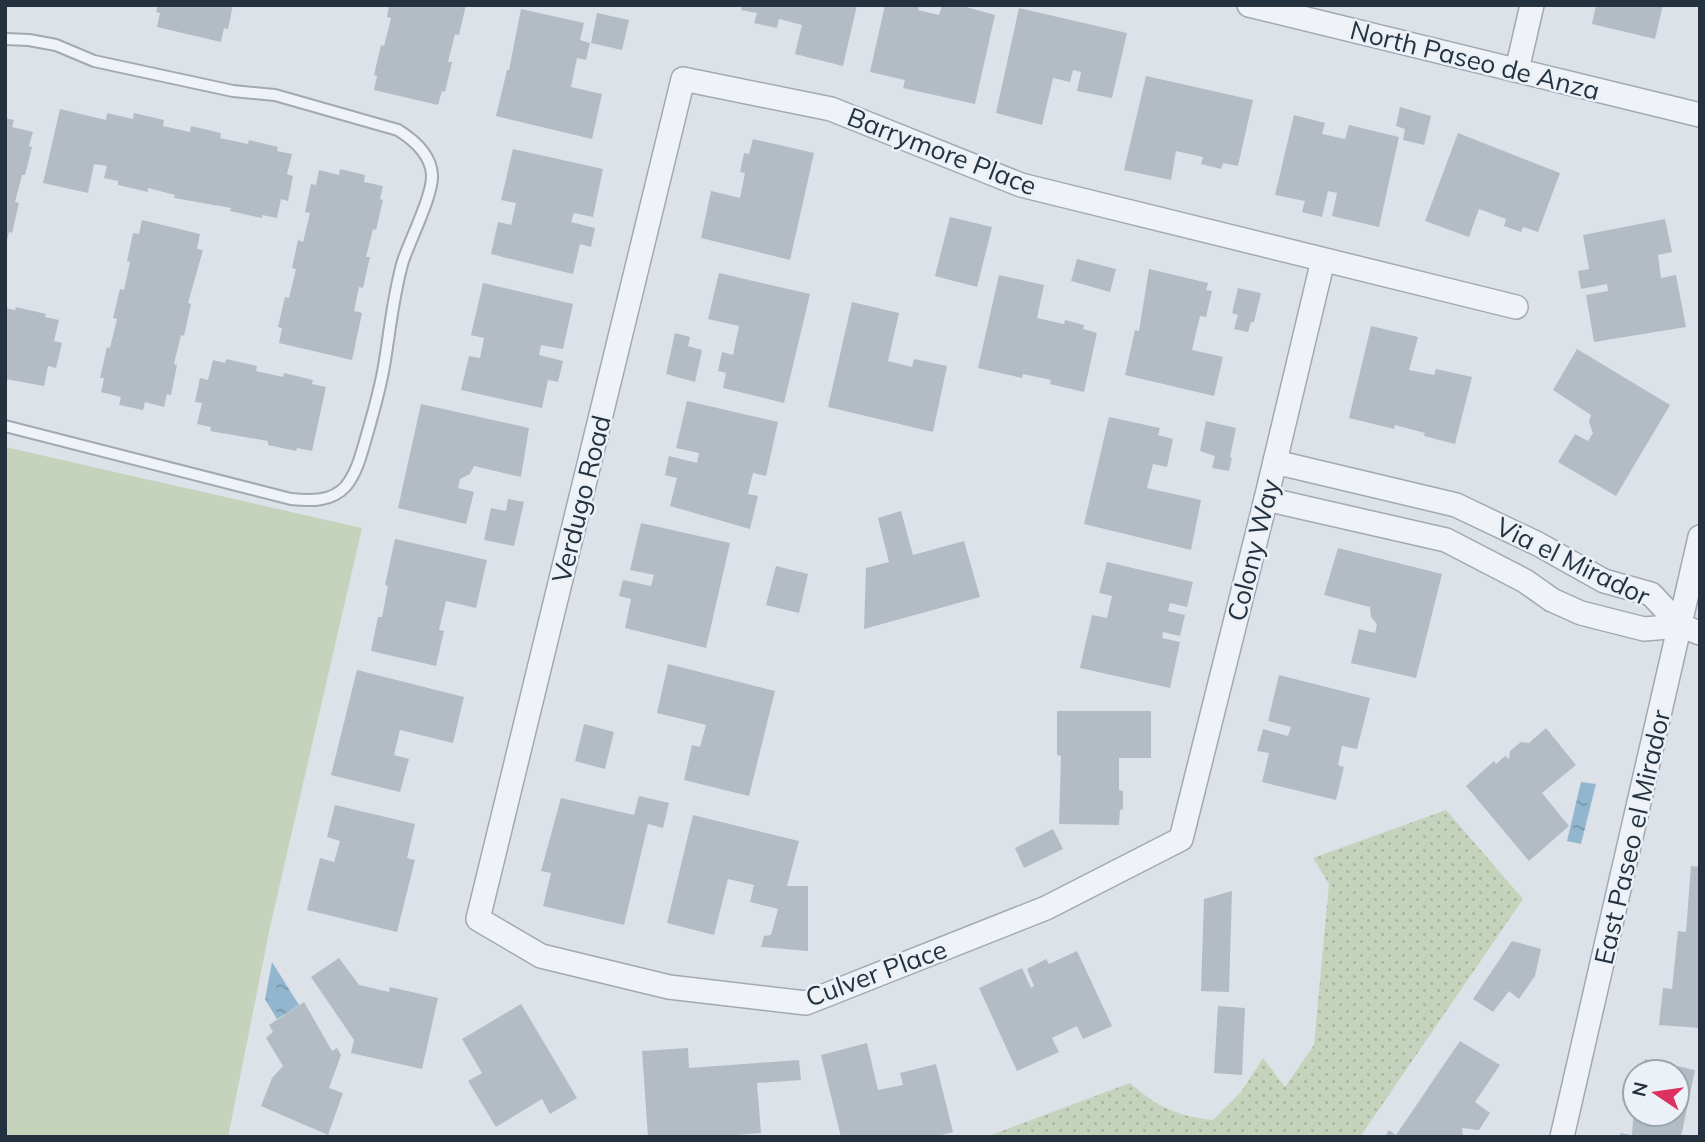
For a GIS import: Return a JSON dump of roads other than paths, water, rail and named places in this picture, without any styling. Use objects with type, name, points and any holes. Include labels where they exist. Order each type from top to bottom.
[{"type":"street","name":"North Paseo de Anza","points":[[1249,5],[1700,115]]},
{"type":"street","points":[[1517,70],[1532,5]]},
{"type":"street","name":"Barrymore Place","points":[[683,79],[831,108],[1021,185],[1516,307]]},
{"type":"street","name":"Verdugo Road","points":[[478,919],[683,79]]},
{"type":"street","name":"Colony Way","points":[[1181,839],[1323,260]]},
{"type":"street","name":"Via el Mirador","points":[[1275,462],[1456,505],[1538,544],[1604,581],[1651,594],[1690,630]]},
{"type":"street","name":"Via el Mirador","points":[[1266,499],[1446,540],[1525,581],[1552,600],[1581,613],[1644,629],[1690,630]]},
{"type":"street","name":"East Paseo el Mirador","points":[[1562,1137],[1690,630],[1700,537]]},
{"type":"street","name":"Culver Place","points":[[478,919],[541,956],[669,987],[806,1003],[1046,908],[1181,839]]},
{"type":"lane","points":[[5,39],[56,45],[94,61],[233,91],[275,95],[398,130],[412,139],[425,154],[432,176],[403,262],[378,397],[356,471],[344,489],[331,497],[312,501],[291,499],[5,426]]},
{"type":"water","points":[[1581,782],[1596,784],[1581,844],[1567,841]]},
{"type":"water","points":[[272,962],[299,1005],[277,1019],[265,999]]}]
